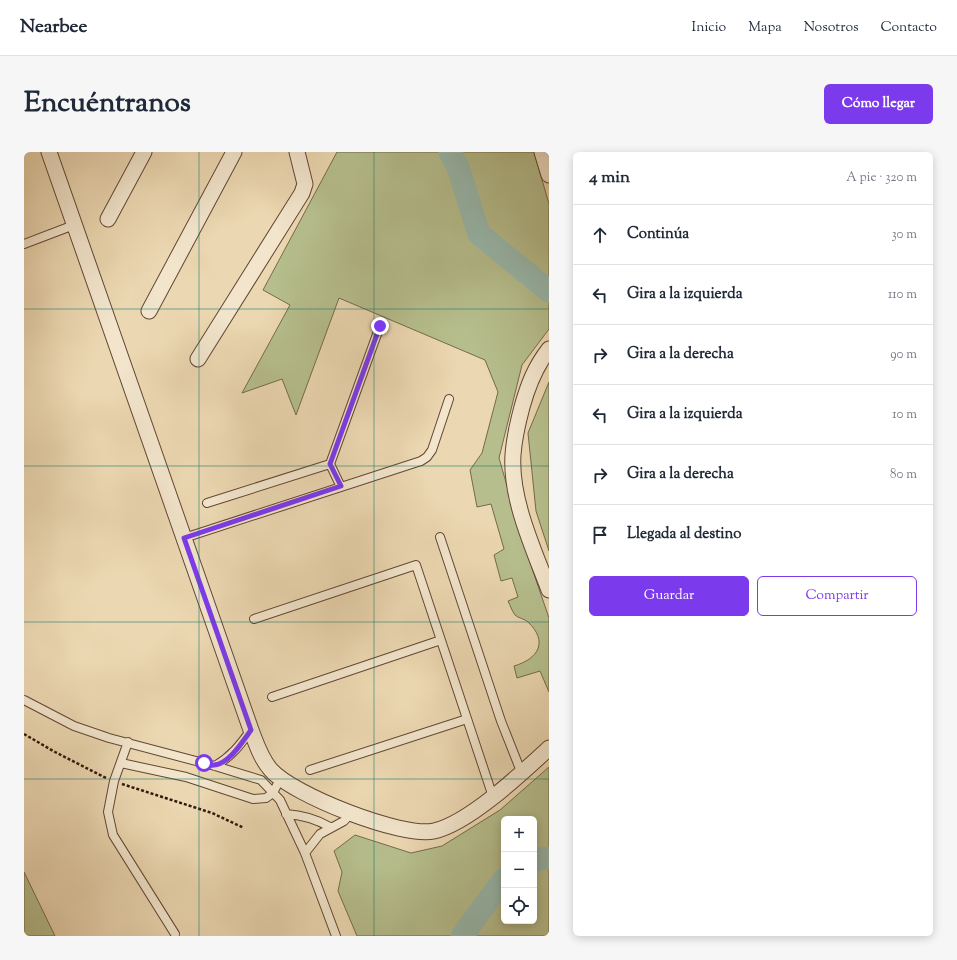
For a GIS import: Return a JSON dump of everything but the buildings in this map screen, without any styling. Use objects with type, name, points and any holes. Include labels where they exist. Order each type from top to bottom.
[{"type":"street","points":[[49,152],[251,730],[262,756],[271,770],[295,788],[392,827],[414,832],[434,831],[459,821],[522,774],[549,748]]},
{"type":"street","points":[[108,219],[144,152]]},
{"type":"street","points":[[149,311],[234,152]]},
{"type":"street","points":[[198,359],[302,193],[305,184],[297,152]]},
{"type":"street","points":[[542,152],[549,175]]},
{"type":"street","points":[[549,349],[537,365],[527,390],[518,422],[512,456],[515,487],[525,526],[549,590]]},
{"type":"lane","points":[[24,244],[74,225]]},
{"type":"lane","points":[[341,486],[330,464],[380,326]]},
{"type":"lane","points":[[184,538],[421,461],[427,457],[432,450],[449,399]]},
{"type":"lane","points":[[206,503],[330,464]]},
{"type":"lane","points":[[440,537],[501,721],[522,774]]},
{"type":"lane","points":[[254,619],[416,565],[493,796]]},
{"type":"lane","points":[[272,697],[440,640]]},
{"type":"lane","points":[[24,700],[74,726],[261,780],[280,800],[305,853],[336,936]]},
{"type":"lane","points":[[310,770],[467,719]]},
{"type":"lane","points":[[215,766],[227,759],[237,750],[251,730]]},
{"type":"lane","points":[[128,742],[114,781],[108,812],[113,835],[175,934]]},
{"type":"lane","points":[[121,763],[186,777],[253,799],[266,798],[274,793],[277,785],[283,779]]},
{"type":"lane","points":[[305,853],[320,834],[344,821],[352,812]]},
{"type":"lane","points":[[286,814],[299,815],[319,821],[330,828]]},
{"type":"path","points":[[24,734],[54,752],[114,781],[212,813],[244,828]]},
{"type":"green space","points":[[337,152],[534,152],[549,204],[549,329],[522,365],[499,458],[524,545],[549,618],[549,692],[540,671],[517,678],[514,666],[529,659],[535,654],[539,643],[538,636],[528,622],[515,615],[508,601],[518,597],[512,578],[501,581],[494,555],[504,549],[491,504],[477,507],[470,470],[482,453],[498,392],[485,360],[339,298],[296,415],[282,379],[242,393],[290,305],[263,290]]},
{"type":"green space","points":[[549,382],[549,551],[536,511],[528,433]]},
{"type":"green space","points":[[549,767],[549,936],[357,936],[338,891],[342,872],[334,851],[355,835],[411,853],[442,846],[500,810]]},
{"type":"green space","points":[[24,872],[55,936],[24,936]]},
{"type":"waterway","points":[[450,152],[458,167],[479,234],[549,291]]},
{"type":"waterway","points":[[537,860],[549,858]]},
{"type":"waterway","points":[[462,936],[501,883]]},
{"type":"route","points":[[204,763],[215,766],[227,759],[237,750],[251,730],[184,538],[341,486],[330,464],[380,326]]}]
